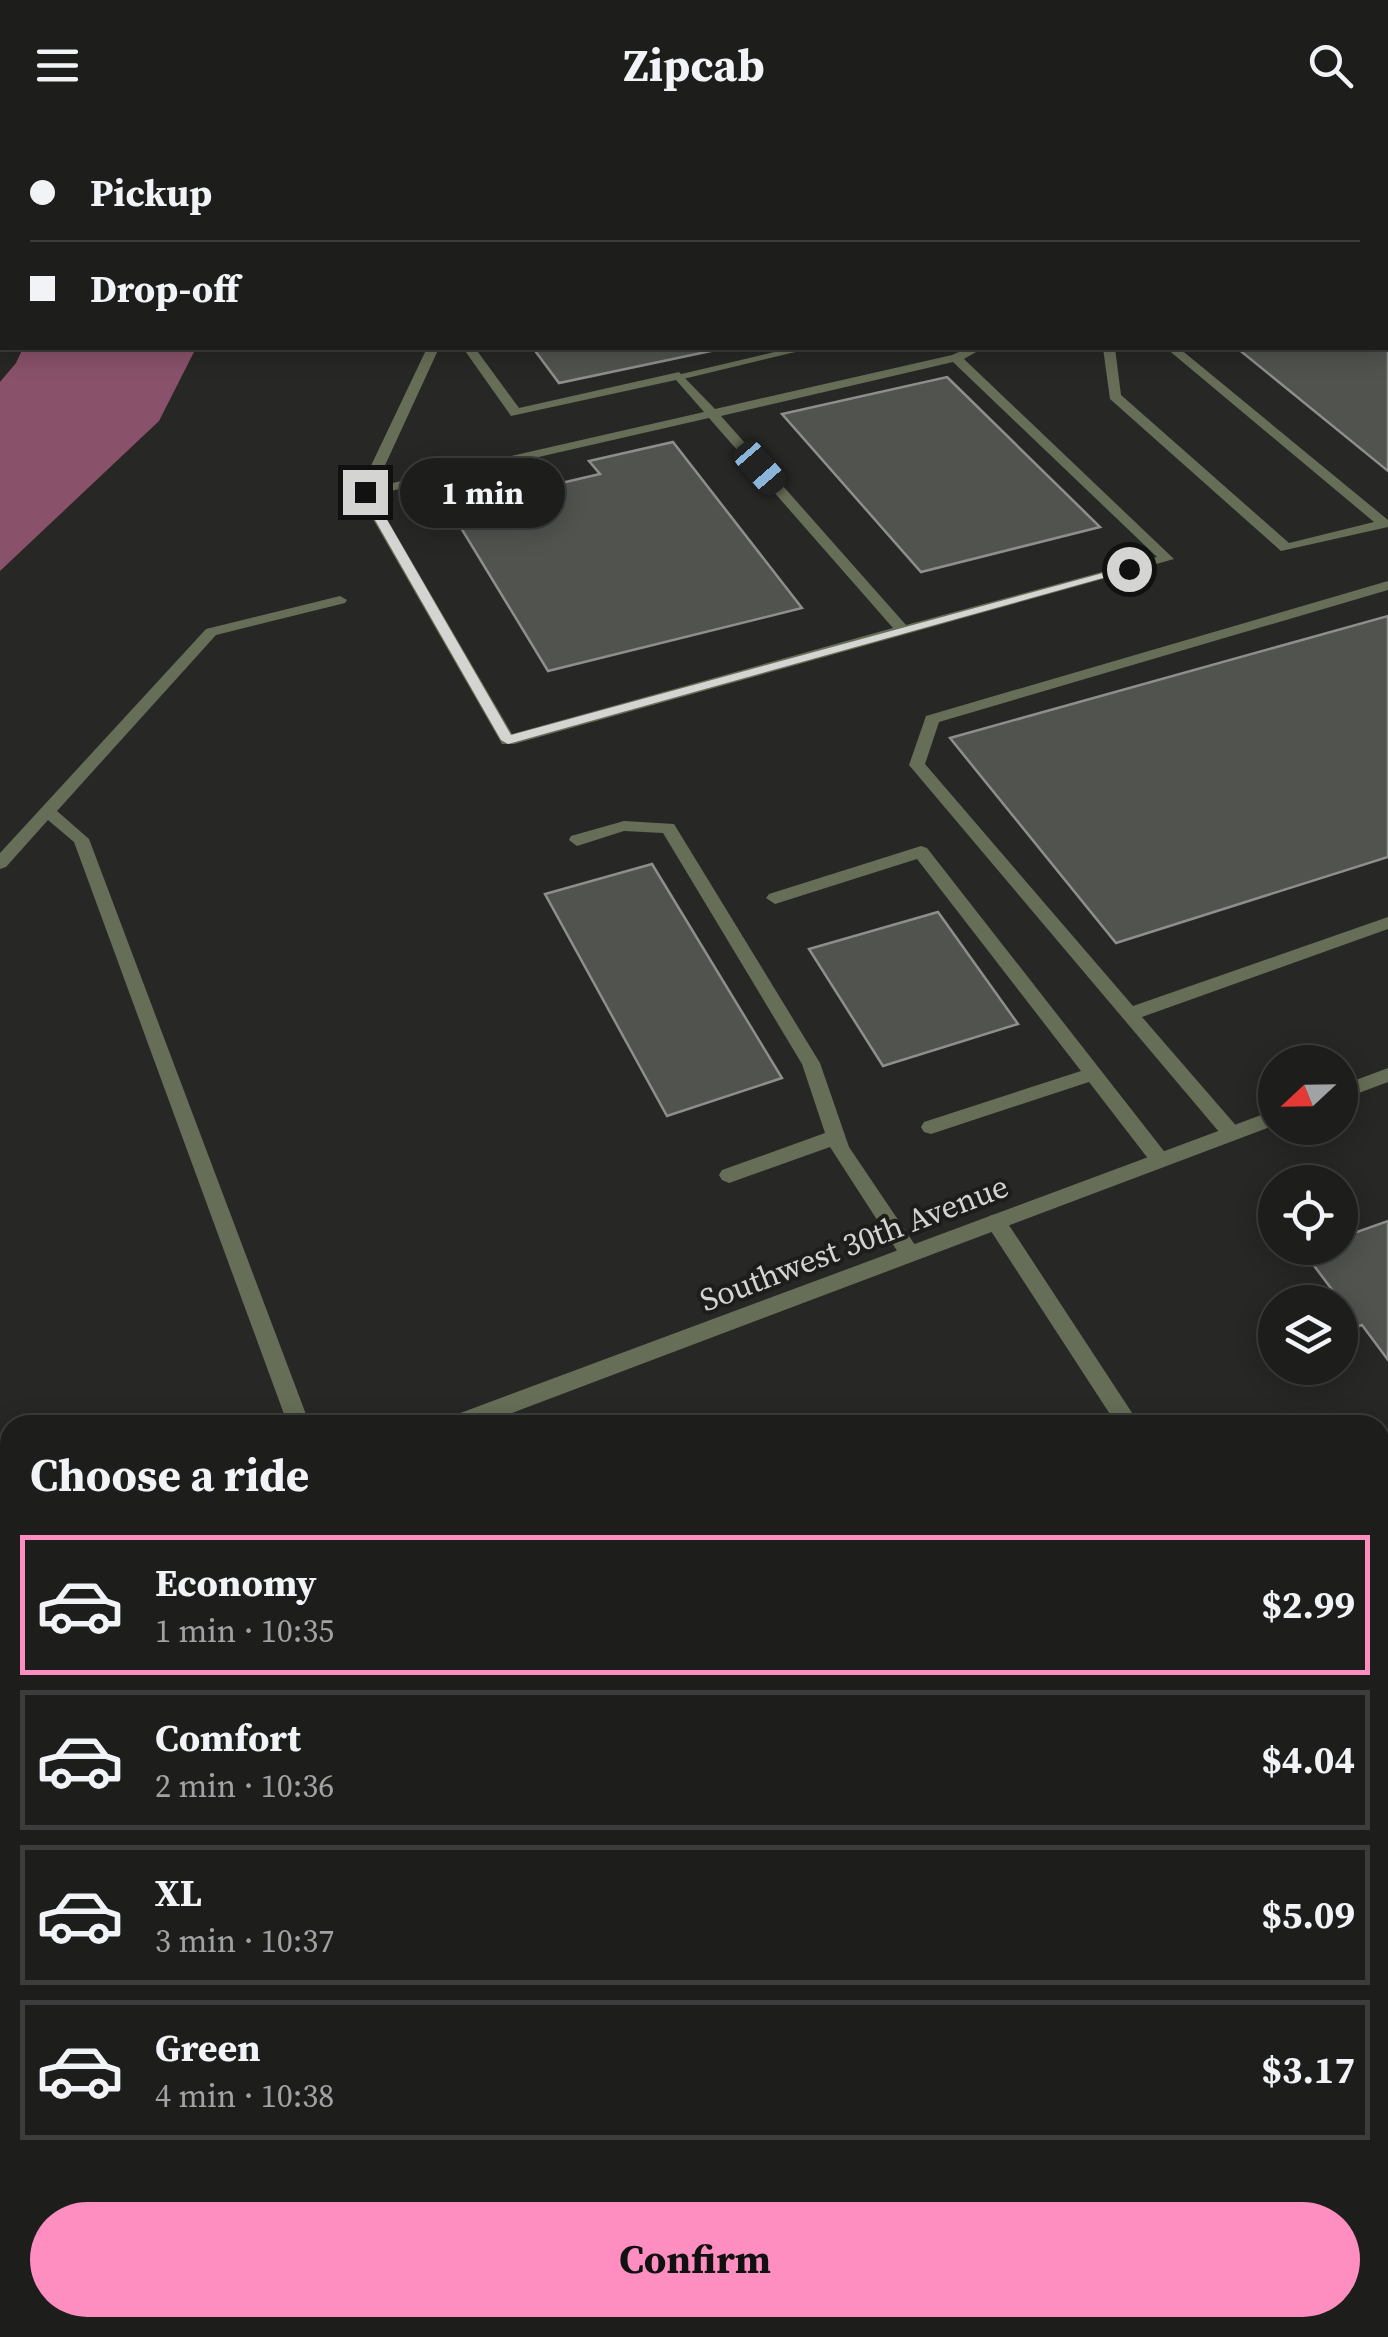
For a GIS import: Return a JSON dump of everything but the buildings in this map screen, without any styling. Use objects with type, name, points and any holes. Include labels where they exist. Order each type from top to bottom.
[{"type":"street","points":[[365,492],[432,350]]},
{"type":"street","points":[[470,350],[516,412],[797,350]]},
{"type":"street","points":[[365,492],[956,358],[973,350]]},
{"type":"street","points":[[1109,350],[1115,396],[1286,548],[1384,524],[1174,350]]},
{"type":"street","points":[[365,492],[508,740],[1167,559],[956,358]]},
{"type":"street","points":[[679,376],[902,630]]},
{"type":"street","points":[[1232,1134],[917,765],[932,719],[1388,586]]},
{"type":"street","points":[[0,862],[211,632],[340,600]]},
{"type":"street","points":[[46,810],[81,839],[295,1415]]},
{"type":"street","points":[[577,840],[624,826],[668,828],[811,1062],[836,1138],[910,1254]]},
{"type":"street","points":[[775,898],[921,852],[1160,1160]]},
{"type":"street","points":[[1130,1014],[1388,924]]},
{"type":"street","points":[[932,1127],[1093,1074]]},
{"type":"street","points":[[1358,1086],[1388,1075]]},
{"type":"street","name":"Southwest 30th Avenue","points":[[483,1415],[1258,1124]]},
{"type":"street","points":[[729,1175],[836,1138]]},
{"type":"street","points":[[996,1222],[1122,1415]]},
{"type":"shaded area","points":[[22,350],[195,350],[159,421],[0,571],[0,382]]},
{"type":"route","points":[[365,492],[508,740],[1129,569]]}]
